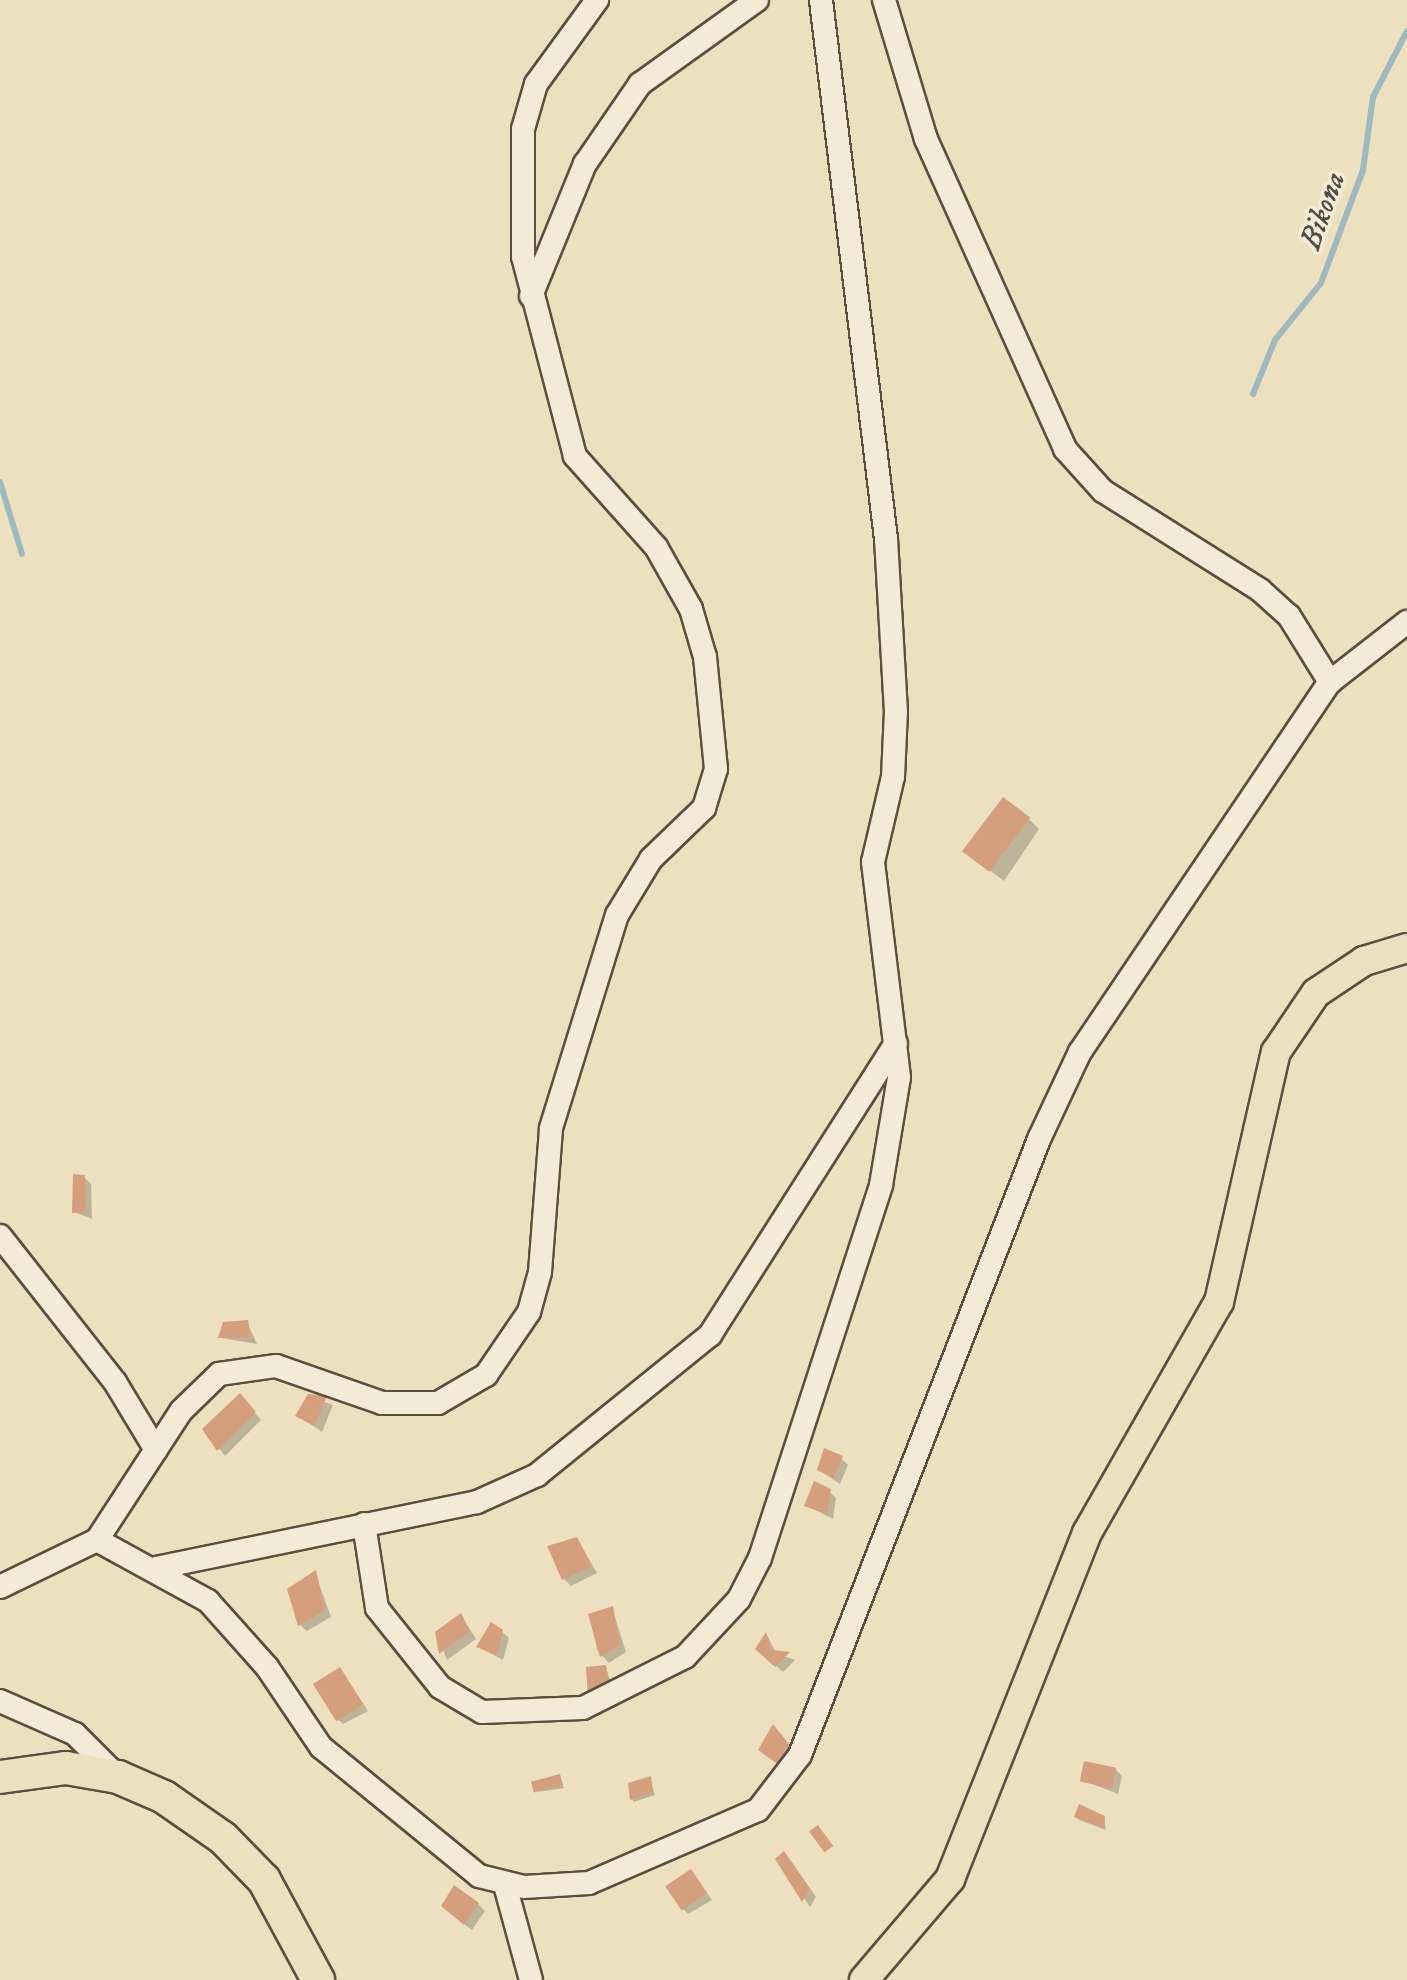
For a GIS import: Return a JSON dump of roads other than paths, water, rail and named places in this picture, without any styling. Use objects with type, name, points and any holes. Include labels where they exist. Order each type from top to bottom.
[{"type":"highway","points":[[0,1777],[66,1768],[118,1777],[164,1797],[244,1859],[283,1909],[318,1980]]},
{"type":"main road","points":[[864,1980],[950,1879],[1087,1533],[1219,1302],[1276,1052],[1316,993],[1364,961],[1407,948]]},
{"type":"street","points":[[0,1587],[97,1540],[195,1392],[236,1369],[276,1366],[382,1403],[419,1406],[460,1393],[503,1357],[536,1291],[551,1128],[617,915],[630,884],[693,822],[712,791],[712,713],[691,609],[656,547],[575,456],[531,296],[518,201],[523,129],[548,61],[597,0]]},
{"type":"street","points":[[531,296],[585,164],[640,84],[757,0]]},
{"type":"street","points":[[364,1524],[377,1608],[440,1687],[482,1712],[583,1708],[685,1657],[732,1607],[760,1558],[881,1185],[899,1077],[873,862],[893,777],[896,712],[886,539],[821,0]]},
{"type":"street","points":[[884,0],[926,139],[1065,449],[1103,491],[1260,590],[1289,616],[1330,682]]},
{"type":"street","points":[[97,1540],[156,1568],[232,1624],[321,1747],[377,1787],[455,1860],[505,1885],[603,1878],[731,1826],[758,1810],[788,1776],[1080,1052],[1330,682],[1407,622]]},
{"type":"street","points":[[156,1568],[505,1493],[686,1360],[710,1335],[896,1043]]},
{"type":"street","points":[[0,1236],[115,1382],[156,1450]]},
{"type":"street","points":[[0,1701],[75,1734],[118,1777]]},
{"type":"street","points":[[505,1885],[531,1980]]},
{"type":"waterway","name":"Bikona","points":[[1253,394],[1275,340],[1321,283],[1363,170],[1373,97],[1407,31]]},
{"type":"waterway","points":[[0,482],[22,554]]}]
